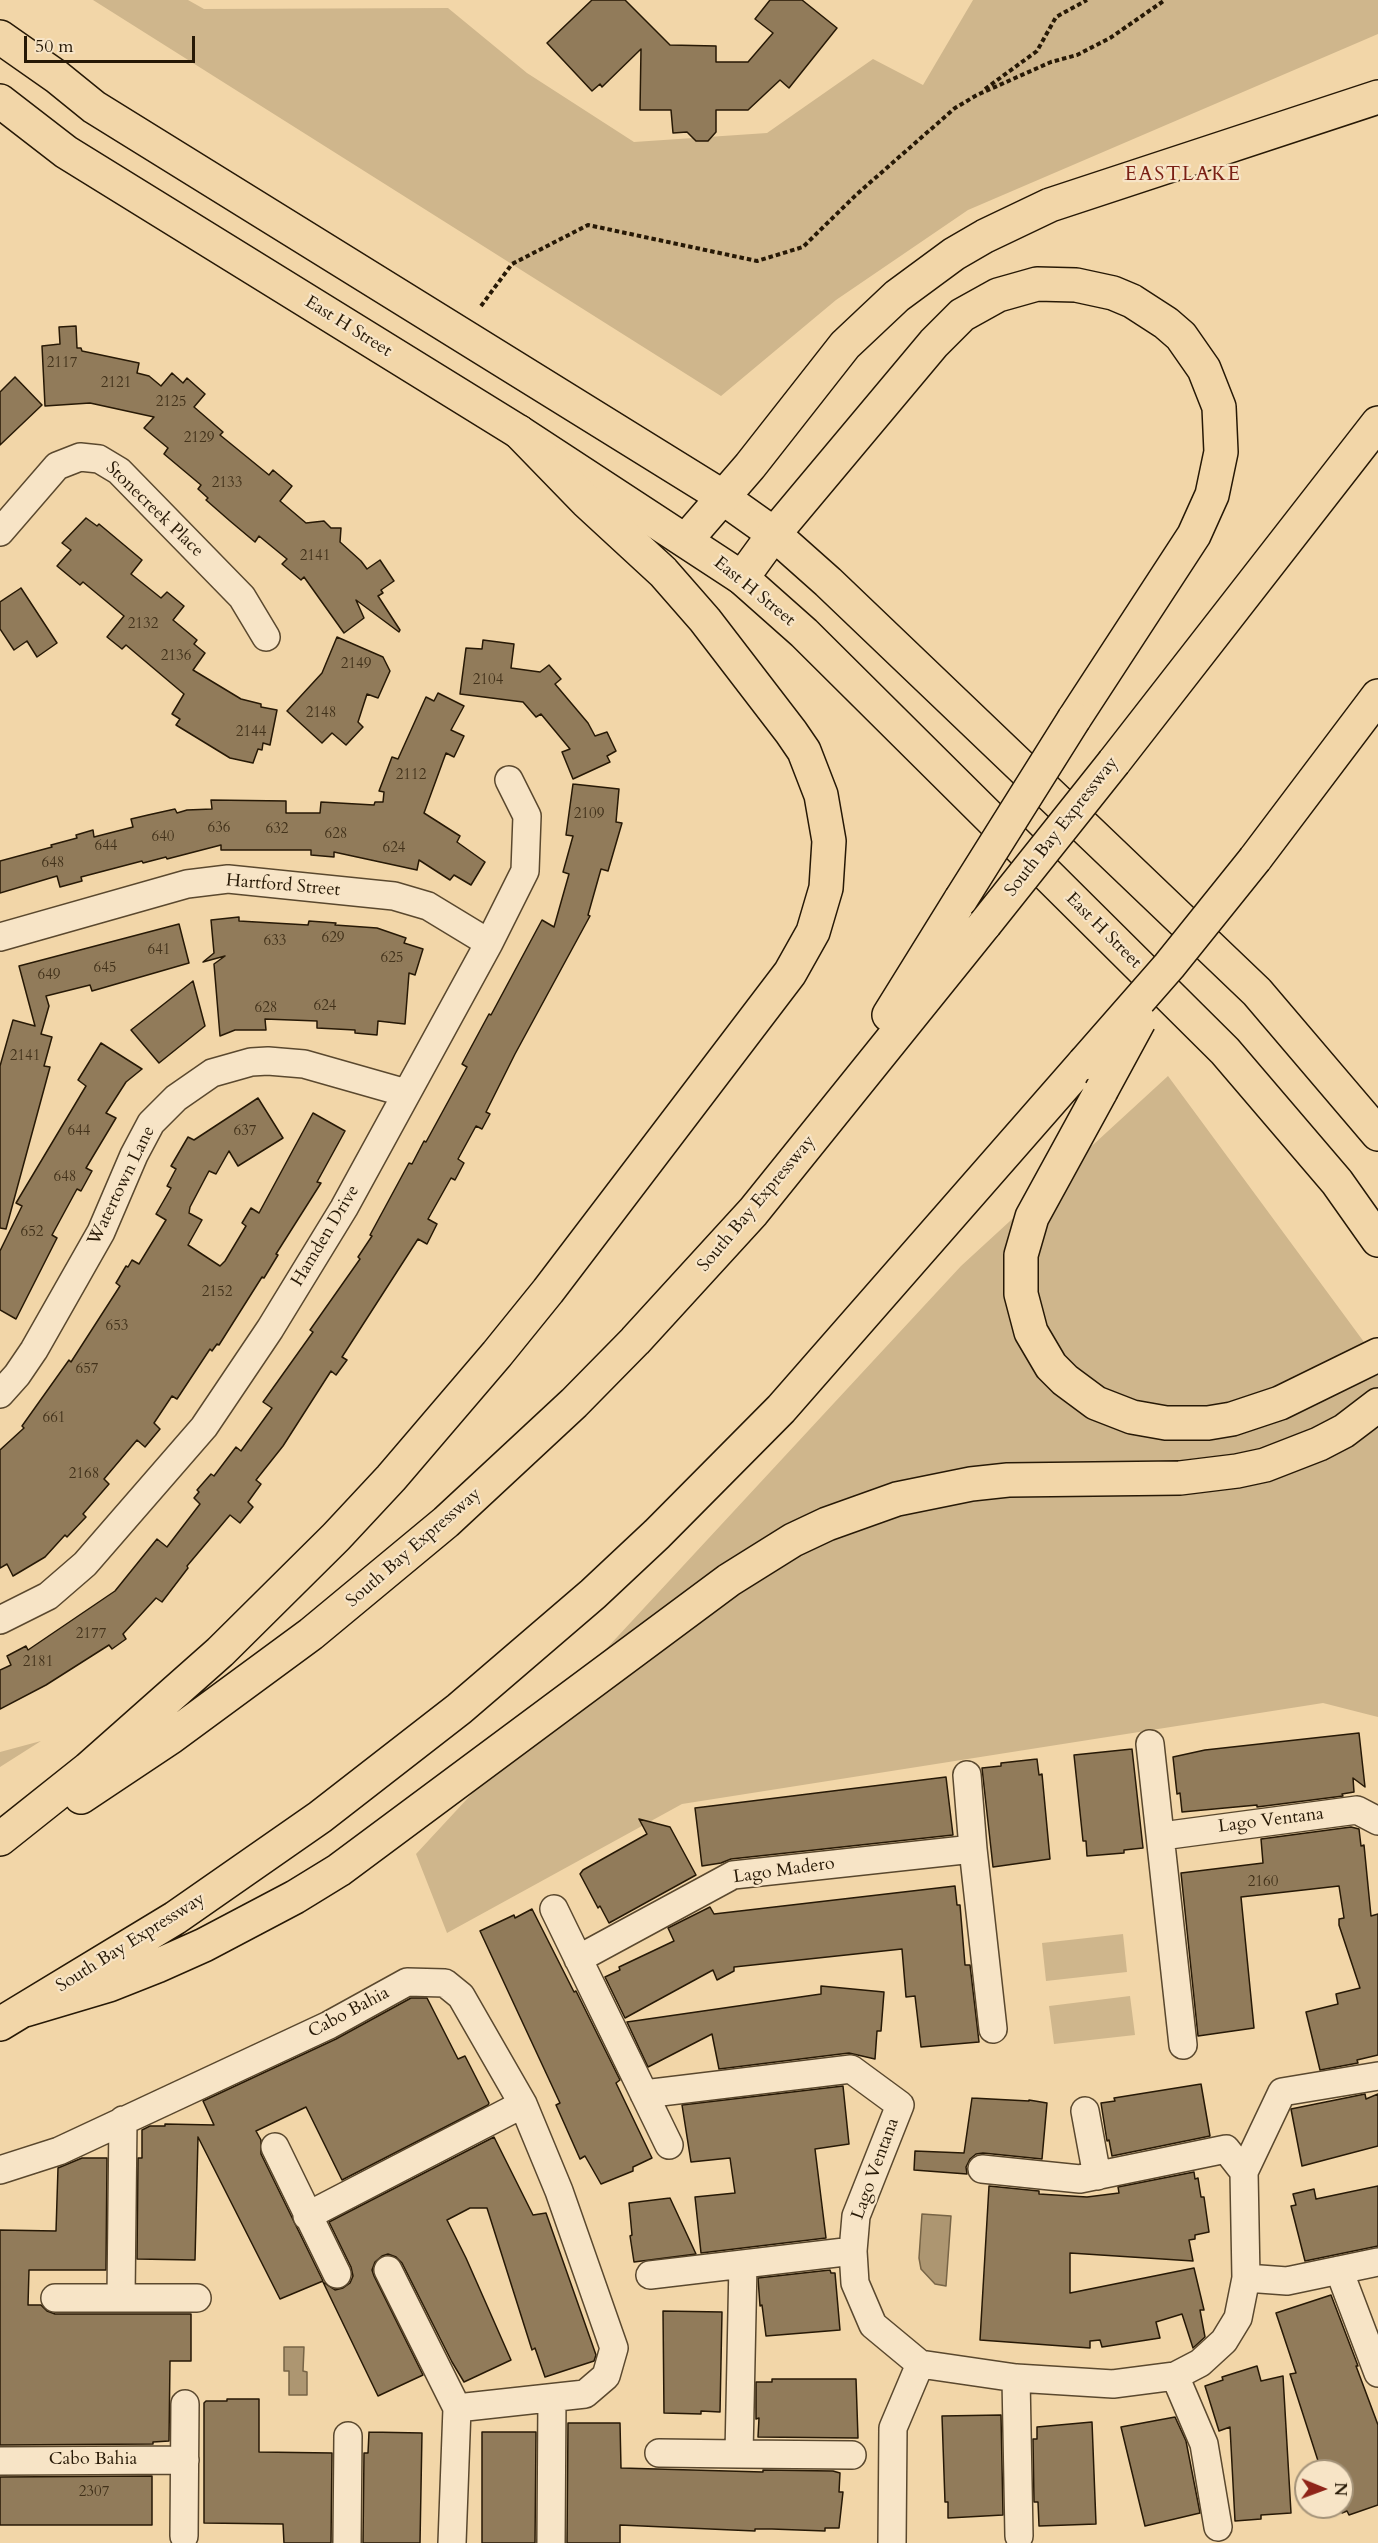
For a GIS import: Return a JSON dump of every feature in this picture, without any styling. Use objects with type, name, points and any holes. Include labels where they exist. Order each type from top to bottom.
[{"type":"main road","points":[[0,37],[57,77],[94,107],[723,498],[774,534],[836,590],[1257,992],[1378,1134]]},
{"type":"main road","points":[[686,540],[723,498],[845,345],[897,296],[954,254],[992,232],[1050,205],[1378,97]]},
{"type":"main road","name":"East H Street","points":[[0,101],[66,152],[519,432],[742,578],[804,633],[1225,1051],[1337,1182],[1378,1240]]},
{"type":"main road","points":[[742,578],[774,534],[940,336],[962,315],[979,304],[1017,288],[1057,284],[1076,285],[1113,293],[1149,311],[1173,330],[1194,352],[1213,388],[1219,407],[1221,429],[1218,473],[1212,495],[1194,535],[1074,719],[809,1144]]},
{"type":"main road","name":"South Bay Expressway","points":[[0,1848],[98,1786],[242,1687],[345,1606],[446,1522],[534,1441],[635,1341],[746,1220],[809,1144],[1114,762],[1378,423]]},
{"type":"main road","points":[[0,1839],[88,1769],[220,1652],[336,1537],[391,1478],[453,1408],[548,1291],[790,973],[813,933],[826,888],[829,841],[821,795],[804,751],[705,620],[663,572],[586,501],[519,432]]},
{"type":"main road","name":"South Bay Expressway","points":[[12,2017],[175,1918],[320,1817],[459,1709],[593,1594],[673,1519],[781,1409],[1169,966],[1255,859],[1378,696]]},
{"type":"main road","points":[[1169,966],[1032,1217],[1021,1255],[1022,1294],[1032,1332],[1046,1357],[1065,1380],[1096,1403],[1132,1418],[1166,1423],[1208,1423],[1240,1417],[1280,1403],[1378,1355]]},
{"type":"main road","points":[[12,2017],[109,1985],[157,1966],[213,1941],[295,1897],[339,1870],[729,1580],[785,1545],[827,1524],[897,1499],[971,1484],[1017,1480],[1180,1478],[1237,1472],[1265,1465],[1319,1444],[1344,1431],[1378,1406]]},
{"type":"street","name":"Stonecreek Place","points":[[0,532],[57,466],[80,457],[99,459],[118,471],[242,597],[266,637]]},
{"type":"street","name":"Hamden Drive","points":[[0,1620],[48,1596],[85,1564],[204,1427],[270,1329],[334,1224],[489,943],[525,871],[527,816],[509,780]]},
{"type":"street","name":"Hartford Street","points":[[0,937],[188,884],[228,879],[394,896],[428,906],[489,943]]},
{"type":"street","name":"Watertown Lane","points":[[0,1394],[34,1350],[101,1232],[134,1155],[151,1124],[176,1098],[212,1073],[251,1062],[268,1061],[304,1064],[406,1093]]},
{"type":"street","points":[[1150,1744],[1162,1836],[1183,2045]]},
{"type":"street","points":[[967,1775],[993,2029]]},
{"type":"street","name":"Lago Ventana","points":[[1162,1836],[1357,1810],[1378,1821]]},
{"type":"street","name":"Lago Madero","points":[[578,1959],[733,1875],[973,1849]]},
{"type":"street","points":[[554,1909],[669,2145]]},
{"type":"street","name":"Cabo Bahia","points":[[0,2170],[59,2151],[329,2025],[407,1982],[445,1983],[461,1996],[523,2104],[559,2191],[614,2348],[606,2376],[585,2394],[457,2408]]},
{"type":"street","name":"Lago Ventana","points":[[644,2094],[851,2069],[900,2105],[856,2216],[853,2251],[855,2283],[873,2325],[920,2364]]},
{"type":"street","points":[[892,2543],[893,2428],[920,2364],[1016,2378],[1113,2384],[1175,2376],[1200,2363],[1224,2341],[1238,2318],[1246,2278],[1244,2172],[1282,2092],[1378,2076]]},
{"type":"street","points":[[307,2216],[523,2104]]},
{"type":"street","points":[[1085,2112],[1097,2176]]},
{"type":"street","points":[[121,2297],[123,2120]]},
{"type":"street","points":[[275,2147],[337,2274]]},
{"type":"street","points":[[982,2169],[1080,2179],[1226,2149],[1244,2172]]},
{"type":"street","points":[[650,2275],[853,2251]]},
{"type":"street","points":[[1246,2278],[1287,2280],[1378,2262]]},
{"type":"street","points":[[739,2454],[743,2264]]},
{"type":"street","points":[[388,2270],[457,2408],[452,2543]]},
{"type":"street","points":[[1339,2270],[1378,2373]]},
{"type":"street","points":[[55,2298],[197,2298]]},
{"type":"street","points":[[1175,2376],[1203,2444],[1218,2527]]},
{"type":"street","points":[[1016,2378],[1019,2536]]},
{"type":"street","points":[[551,2543],[552,2398]]},
{"type":"street","points":[[184,2536],[185,2404]]},
{"type":"street","points":[[347,2543],[348,2436]]},
{"type":"street","points":[[659,2453],[852,2454]]},
{"type":"street","name":"Cabo Bahia","points":[[0,2461],[185,2460]]},
{"type":"path","points":[[482,306],[512,264],[588,225],[758,261],[803,247],[857,194],[955,108],[977,95],[1037,51],[1056,16],[1087,0]]},
{"type":"path","points":[[977,95],[1051,62],[1077,55],[1110,38],[1165,0]]},
{"type":"shaded area","points":[[93,0],[188,0],[204,9],[448,8],[527,73],[634,142],[767,133],[873,59],[923,85],[973,0],[1378,0],[1378,34],[968,210],[836,300],[721,396]]},
{"type":"shaded area","points":[[1168,1076],[1378,1361],[1378,1717],[1323,1703],[682,1804],[447,1933],[416,1854],[961,1266]]},
{"type":"shaded area","points":[[41,1741],[0,1767],[0,1752]]},
{"type":"shaded area","points":[[1123,1934],[1127,1972],[1046,1981],[1042,1943]]},
{"type":"shaded area","points":[[1130,1996],[1135,2035],[1054,2044],[1049,2006]]},
{"type":"shaded area","points":[[922,2214],[951,2216],[946,2286],[935,2284],[921,2269],[919,2258]]},
{"type":"shaded area","points":[[284,2347],[304,2347],[303,2371],[307,2372],[307,2395],[289,2395],[289,2371],[284,2371]]},
{"type":"building","points":[[592,0],[625,0],[670,45],[716,46],[716,62],[748,62],[773,33],[755,19],[770,0],[802,0],[837,28],[789,88],[780,80],[748,110],[716,110],[716,132],[708,141],[696,141],[687,132],[673,133],[671,110],[640,110],[641,49],[602,87],[600,84],[592,91],[547,43]]},
{"type":"building","points":[[76,326],[77,348],[81,348],[82,351],[139,363],[137,373],[149,376],[161,386],[172,373],[183,383],[187,378],[205,394],[194,407],[223,432],[220,435],[269,475],[273,470],[292,486],[280,501],[306,523],[324,521],[331,528],[341,528],[340,542],[367,569],[380,560],[394,581],[381,590],[383,593],[378,596],[400,630],[399,632],[356,600],[364,618],[344,633],[304,577],[301,580],[282,564],[287,559],[259,536],[255,542],[230,521],[206,500],[208,498],[198,489],[201,485],[164,454],[168,448],[144,428],[154,417],[90,403],[45,406],[42,346],[60,344],[59,327]]},
{"type":"building","points":[[15,377],[42,405],[0,445],[0,392]]},
{"type":"building","points":[[86,518],[97,526],[99,524],[142,560],[131,574],[161,598],[167,592],[184,606],[173,620],[197,640],[194,644],[205,653],[193,670],[241,699],[261,704],[261,707],[277,710],[270,745],[263,743],[262,750],[258,749],[253,763],[230,758],[176,725],[180,719],[172,714],[184,694],[126,645],[122,649],[107,637],[124,616],[83,582],[80,585],[57,566],[71,550],[62,543]]},
{"type":"building","points":[[21,588],[57,643],[37,657],[27,641],[14,650],[0,629],[0,602]]},
{"type":"building","points":[[337,637],[383,657],[390,671],[378,698],[367,694],[358,722],[363,727],[346,745],[332,733],[322,743],[287,711],[322,673]]},
{"type":"building","points":[[483,640],[514,644],[511,668],[540,672],[549,665],[561,679],[555,684],[588,723],[595,736],[607,732],[616,751],[607,756],[610,762],[573,779],[562,752],[570,749],[541,714],[536,717],[523,702],[460,694],[466,648],[482,649]]},
{"type":"building","points":[[438,693],[464,706],[451,730],[464,736],[454,757],[446,753],[424,813],[460,836],[457,842],[485,862],[471,885],[454,875],[450,880],[419,860],[417,870],[334,852],[334,857],[311,855],[311,850],[221,850],[221,845],[167,859],[166,857],[143,863],[142,861],[81,877],[82,881],[60,887],[57,876],[0,893],[0,861],[52,847],[51,845],[77,838],[76,835],[93,830],[94,837],[133,827],[131,819],[175,809],[177,813],[187,810],[212,809],[211,800],[286,801],[286,813],[320,813],[321,802],[374,805],[375,802],[383,802],[384,792],[379,791],[392,757],[398,759],[426,697],[434,701]]},
{"type":"building","points":[[573,784],[619,789],[616,822],[622,823],[608,871],[601,869],[588,915],[590,916],[515,1054],[486,1112],[490,1114],[482,1129],[476,1126],[458,1159],[464,1163],[455,1180],[451,1178],[428,1219],[437,1224],[427,1244],[418,1239],[342,1357],[347,1360],[336,1375],[331,1371],[283,1446],[256,1480],[261,1484],[248,1502],[253,1507],[240,1523],[230,1515],[187,1566],[188,1568],[162,1602],[156,1598],[123,1634],[126,1639],[112,1649],[109,1645],[46,1685],[0,1709],[0,1670],[11,1665],[7,1656],[26,1646],[28,1650],[115,1591],[157,1539],[167,1547],[200,1504],[194,1498],[199,1492],[197,1490],[211,1474],[214,1476],[236,1447],[241,1451],[272,1408],[263,1402],[313,1332],[310,1330],[360,1259],[358,1257],[372,1236],[370,1235],[409,1163],[412,1164],[424,1141],[426,1142],[467,1067],[462,1064],[542,920],[554,927],[569,874],[563,872],[573,836],[566,835]]},
{"type":"building","points":[[239,917],[239,921],[308,925],[309,921],[377,928],[406,938],[404,943],[423,949],[415,975],[409,973],[405,1024],[378,1021],[377,1035],[355,1033],[355,1030],[317,1028],[317,1021],[265,1019],[266,1030],[235,1030],[220,1036],[214,964],[225,956],[203,962],[214,953],[211,920]]},
{"type":"building","points":[[179,924],[189,963],[92,991],[90,985],[46,996],[49,1006],[41,1034],[52,1037],[44,1066],[50,1067],[6,1229],[0,1228],[0,1066],[13,1020],[35,1026],[19,966]]},
{"type":"building","points":[[193,981],[205,1026],[159,1063],[131,1030]]},
{"type":"building","points":[[101,1043],[142,1069],[126,1082],[106,1113],[116,1118],[86,1168],[92,1171],[81,1191],[77,1189],[52,1235],[57,1238],[16,1319],[0,1310],[0,1251],[22,1206],[16,1203],[86,1086],[78,1080]]},
{"type":"building","points":[[258,1098],[283,1138],[238,1166],[229,1151],[216,1174],[209,1171],[190,1207],[189,1213],[202,1220],[188,1245],[220,1266],[225,1261],[246,1226],[242,1223],[251,1208],[259,1213],[313,1113],[345,1131],[317,1182],[321,1183],[276,1254],[278,1255],[264,1278],[262,1277],[219,1345],[217,1344],[212,1351],[210,1349],[177,1399],[172,1396],[154,1423],[160,1429],[145,1447],[137,1440],[104,1479],[109,1484],[83,1514],[86,1517],[67,1537],[65,1535],[45,1557],[13,1576],[7,1564],[0,1568],[0,1450],[24,1428],[22,1426],[69,1360],[71,1362],[120,1286],[116,1283],[126,1266],[128,1267],[132,1260],[139,1264],[166,1220],[156,1214],[171,1188],[167,1186],[176,1169],[171,1166],[188,1137],[194,1140]]},
{"type":"building","points":[[1359,1733],[1365,1787],[1353,1778],[1354,1792],[1342,1794],[1343,1796],[1257,1807],[1257,1805],[1182,1812],[1180,1793],[1177,1794],[1173,1757],[1205,1750]]},
{"type":"building","points":[[1132,1749],[1143,1848],[1124,1850],[1124,1853],[1087,1856],[1086,1841],[1083,1841],[1074,1755]]},
{"type":"building","points":[[1037,1759],[1039,1775],[1042,1774],[1050,1859],[993,1867],[982,1768],[1001,1766],[1001,1763]]},
{"type":"building","points":[[946,1777],[953,1835],[731,1859],[702,1866],[695,1808]]},
{"type":"building","points":[[639,1819],[670,1827],[696,1875],[609,1923],[600,1906],[598,1908],[580,1874],[583,1870],[647,1834]]},
{"type":"building","points":[[1351,1827],[1359,1829],[1361,1846],[1364,1845],[1371,1916],[1378,1914],[1378,2055],[1357,2060],[1358,2063],[1320,2070],[1306,2012],[1338,2004],[1336,1994],[1360,1988],[1339,1925],[1339,1919],[1344,1918],[1339,1886],[1241,1897],[1254,2028],[1198,2036],[1181,1873],[1263,1863],[1261,1839]]},
{"type":"building","points":[[955,1886],[957,1905],[960,1905],[965,1965],[970,1965],[979,2042],[921,2047],[915,1996],[906,1997],[902,1949],[734,1967],[734,1971],[717,1980],[713,1970],[625,2018],[605,1977],[620,1970],[619,1967],[674,1941],[668,1928],[710,1907],[714,1914]]},
{"type":"building","points":[[532,1909],[620,2080],[616,2083],[652,2158],[633,2167],[633,2171],[601,2184],[585,2156],[580,2159],[556,2105],[560,2103],[480,1931]]},
{"type":"building","points":[[821,1986],[884,1992],[881,2031],[877,2031],[875,2059],[849,2053],[719,2069],[712,2034],[648,2067],[627,2022],[821,1994]]},
{"type":"building","points":[[411,1998],[427,1998],[458,2059],[465,2056],[488,2105],[342,2180],[306,2107],[256,2131],[261,2140],[261,2154],[323,2281],[280,2299],[198,2137],[195,2260],[137,2259],[138,2158],[142,2158],[142,2130],[150,2126],[165,2126],[165,2124],[214,2125],[203,2101],[336,2039]]},
{"type":"building","points":[[1201,2084],[1210,2136],[1112,2156],[1109,2140],[1107,2141],[1101,2103],[1115,2101],[1114,2098]]},
{"type":"building","points":[[843,2086],[849,2144],[815,2149],[826,2238],[701,2253],[695,2197],[735,2193],[730,2158],[691,2162],[682,2105]]},
{"type":"building","points":[[1365,2094],[1366,2099],[1378,2094],[1378,2146],[1302,2166],[1291,2109]]},
{"type":"building","points":[[972,2098],[1047,2103],[1042,2159],[983,2153],[976,2154],[970,2159],[966,2167],[967,2174],[914,2170],[915,2151],[964,2153]]},
{"type":"building","points":[[494,2137],[533,2215],[546,2213],[596,2355],[594,2361],[545,2377],[535,2348],[532,2350],[487,2208],[470,2208],[447,2220],[511,2360],[464,2382],[402,2263],[396,2257],[388,2254],[375,2262],[372,2270],[423,2375],[378,2396],[323,2282],[335,2290],[350,2283],[353,2276],[351,2267],[329,2222]]},
{"type":"building","points":[[82,2158],[107,2158],[106,2270],[29,2270],[28,2305],[41,2305],[47,2311],[55,2314],[191,2314],[191,2361],[170,2361],[169,2441],[153,2442],[153,2444],[0,2445],[0,2230],[56,2231],[58,2168]]},
{"type":"building","points":[[1194,2172],[1195,2179],[1198,2178],[1201,2197],[1204,2197],[1209,2232],[1195,2235],[1195,2239],[1189,2240],[1193,2261],[1070,2253],[1070,2293],[1194,2268],[1204,2310],[1200,2310],[1205,2337],[1193,2348],[1182,2314],[1156,2322],[1160,2338],[1102,2347],[1100,2340],[1090,2341],[1090,2348],[980,2340],[989,2186],[1039,2191],[1039,2194],[1087,2197],[1119,2193],[1118,2187]]},
{"type":"building","points":[[1378,2186],[1378,2246],[1305,2261],[1291,2206],[1296,2205],[1293,2194],[1314,2189],[1316,2199]]},
{"type":"building","points":[[670,2198],[696,2254],[634,2262],[629,2203]]},
{"type":"building","points":[[830,2270],[831,2273],[835,2273],[840,2330],[766,2336],[762,2305],[760,2306],[758,2278]]},
{"type":"building","points":[[1331,2295],[1378,2425],[1378,2505],[1354,2513],[1354,2459],[1317,2459],[1290,2374],[1296,2373],[1276,2313]]},
{"type":"building","points":[[663,2311],[722,2312],[720,2412],[664,2413]]},
{"type":"building","points":[[1257,2366],[1261,2381],[1283,2376],[1291,2513],[1261,2515],[1261,2519],[1235,2521],[1230,2427],[1219,2431],[1205,2386],[1223,2380],[1222,2377]]},
{"type":"building","points":[[772,2379],[856,2379],[858,2438],[758,2437],[756,2382],[772,2382]]},
{"type":"building","points":[[227,2399],[259,2399],[259,2452],[332,2453],[331,2543],[284,2543],[283,2524],[204,2523],[204,2403],[206,2401],[227,2401]]},
{"type":"building","points":[[1001,2415],[1003,2515],[948,2518],[948,2502],[945,2502],[942,2416]]},
{"type":"building","points":[[1175,2417],[1186,2441],[1200,2513],[1145,2526],[1121,2427]]},
{"type":"building","points":[[1092,2422],[1096,2524],[1039,2526],[1038,2502],[1034,2502],[1033,2439],[1037,2439],[1037,2427]]},
{"type":"building","points":[[568,2423],[620,2423],[621,2468],[763,2472],[763,2470],[833,2471],[840,2473],[839,2492],[843,2492],[839,2528],[825,2528],[825,2531],[755,2529],[755,2531],[620,2525],[620,2543],[567,2543]]},
{"type":"building","points":[[369,2432],[422,2433],[420,2543],[363,2543],[364,2453],[368,2453]]},
{"type":"building","points":[[482,2432],[536,2432],[535,2543],[482,2543]]},
{"type":"building","points":[[152,2476],[152,2525],[0,2525],[0,2477]]},
{"type":"district","name":"EASTLAKE","points":[[1183,175]]}]
